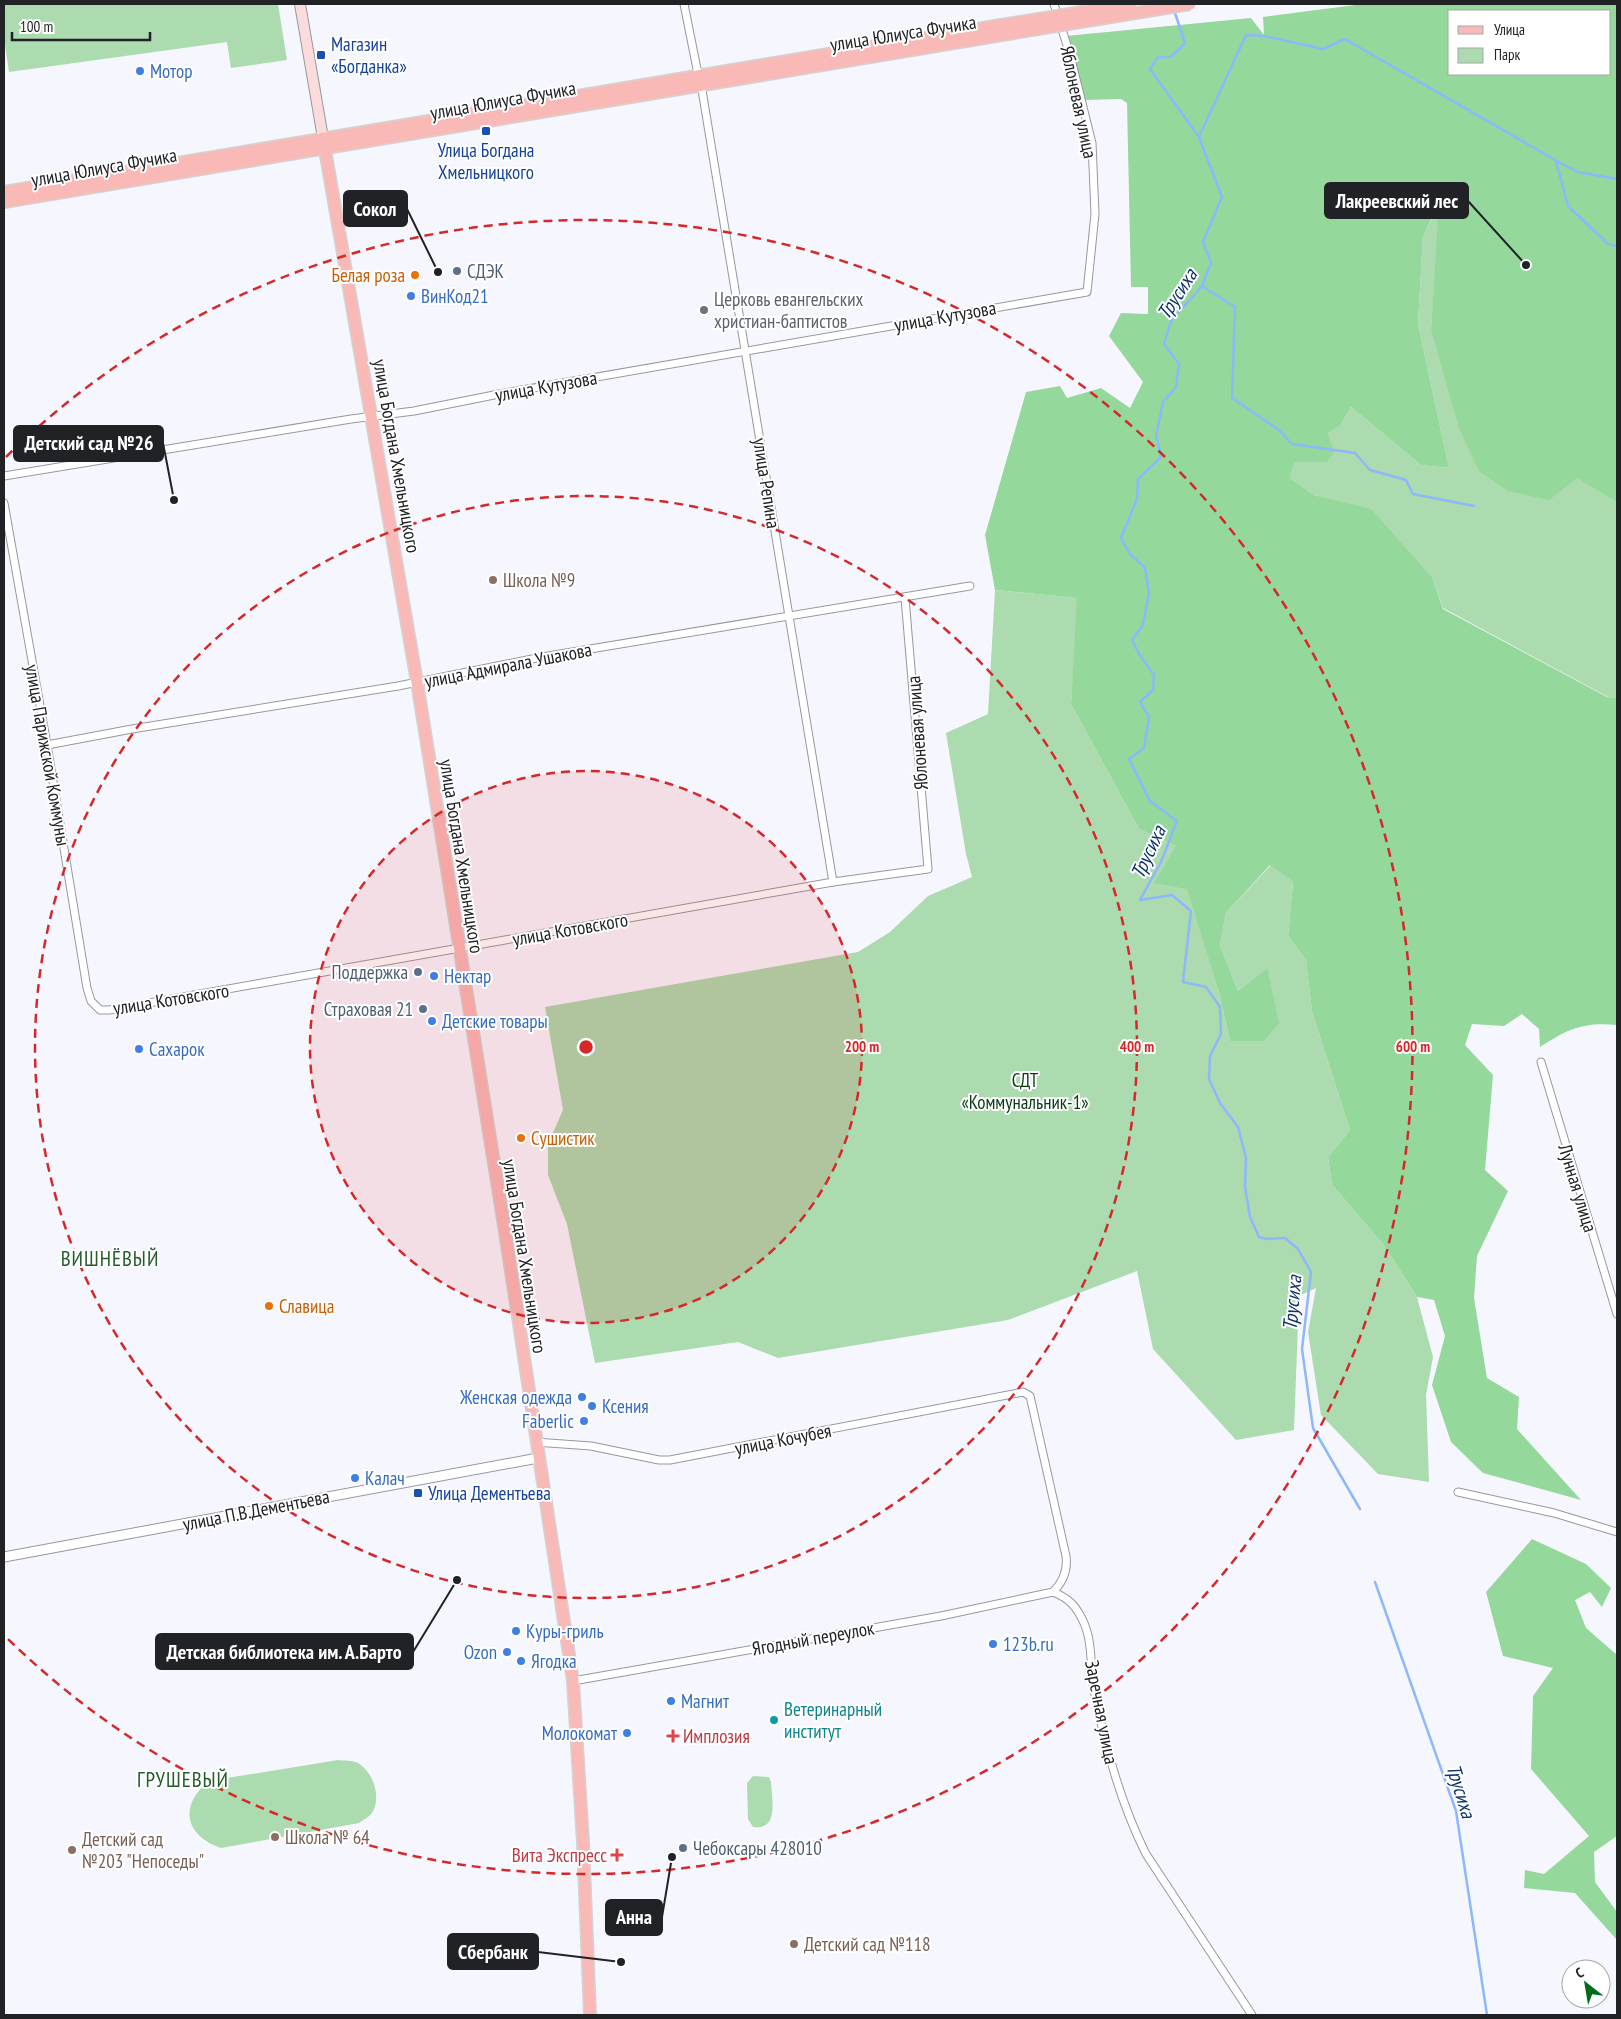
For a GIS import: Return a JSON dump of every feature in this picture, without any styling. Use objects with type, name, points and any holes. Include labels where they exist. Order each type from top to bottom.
[{"type":"main road","name":"улица Богдана Хмельницкого","points":[[300,4],[417,682],[506,1238],[535,1442],[573,1681],[583,1842],[590,2015]]},
{"type":"main road","points":[[1008,29],[1131,4]]},
{"type":"main road","points":[[1008,29],[1190,4]]},
{"type":"main road","name":"улица Юлиуса Фучика","points":[[4,202],[324,143],[1008,29]]},
{"type":"main road","name":"улица Юлиуса Фучика","points":[[4,192],[324,143]]},
{"type":"street","name":"улица Репина","points":[[684,4],[699,79],[833,882]]},
{"type":"street","name":"Яблоневая улица","points":[[1054,4],[1070,55],[1092,143],[1095,214],[1087,292]]},
{"type":"street","name":"улица Кутузова","points":[[4,476],[372,416],[414,411],[508,392],[1087,292]]},
{"type":"street","name":"улица Парижской Коммуны","points":[[4,502],[87,988],[95,1007]]},
{"type":"street","name":"улица Адмирала Ушакова","points":[[47,745],[132,729],[417,682],[542,657],[970,586]]},
{"type":"street","name":"Яблоневая улица","points":[[905,598],[928,869]]},
{"type":"street","name":"улица Котовского","points":[[95,1007],[100,1010],[118,1009],[833,882],[928,869]]},
{"type":"street","name":"Лунная улица","points":[[1541,1062],[1617,1314]]},
{"type":"street","name":"улица Кочубея","points":[[535,1442],[591,1446],[659,1460],[670,1460],[1023,1392],[1030,1396],[1067,1566],[1063,1580],[1053,1592]]},
{"type":"street","name":"улица П.В.Дементьева","points":[[4,1556],[538,1458]]},
{"type":"street","points":[[1458,1492],[1554,1513],[1617,1532]]},
{"type":"street","name":"Ягодный переулок","points":[[573,1681],[941,1616],[1053,1592]]},
{"type":"street","name":"Заречная улица","points":[[1053,1592],[1069,1599],[1076,1607],[1088,1634],[1094,1689],[1110,1760],[1137,1837],[1151,1862],[1252,2015]]},
{"type":"green space","points":[[4,4],[278,4],[287,60],[231,68],[227,42],[9,72],[4,38]]},
{"type":"green space","points":[[1363,4],[1617,4],[1617,502],[1577,478],[1549,500],[1508,491],[1479,471],[1459,428],[1431,329],[1439,202],[1423,237],[1418,324],[1449,468],[1421,465],[1351,407],[1340,426],[1327,433],[1334,451],[1327,462],[1295,462],[1290,478],[1314,495],[1371,509],[1432,577],[1443,609],[1607,697],[1617,698],[1617,1025],[1605,1024],[1576,1028],[1540,1047],[1539,1029],[1522,1014],[1504,1026],[1472,1024],[1465,1045],[1493,1075],[1485,1170],[1508,1191],[1477,1256],[1474,1298],[1487,1378],[1519,1397],[1517,1429],[1581,1500],[1483,1473],[1451,1442],[1432,1385],[1445,1336],[1434,1300],[1417,1297],[1384,1245],[1332,1185],[1328,1157],[1350,1130],[1312,1012],[1306,960],[1288,936],[1293,882],[1270,865],[1226,913],[1220,945],[1238,991],[1267,968],[1279,1023],[1264,1041],[1230,1041],[1219,992],[1187,889],[1154,883],[1176,846],[1139,829],[1071,704],[1077,598],[995,590],[985,535],[1026,392],[1060,386],[1067,398],[1101,388],[1130,408],[1143,382],[1109,336],[1121,313],[1148,314],[1148,287],[1131,287],[1127,103],[1121,99],[1085,100],[1066,36],[1251,18],[1264,35],[1263,17]]},
{"type":"green space","points":[[1440,201],[1431,329],[1577,477],[1617,502],[1617,698],[1608,697],[1443,608],[1432,577],[1371,510],[1314,495],[1290,478],[1295,462],[1327,432],[1340,426],[1351,407],[1421,465],[1449,468],[1418,324],[1423,237]]},
{"type":"green space","name":"СДТ «Коммунальник-1»","points":[[995,590],[1078,598],[1071,704],[1139,829],[1176,846],[1219,992],[1230,1041],[1266,969],[1238,991],[1220,945],[1226,913],[1271,865],[1293,882],[1288,936],[1306,960],[1312,1012],[1350,1130],[1328,1157],[1332,1185],[1384,1245],[1417,1297],[1433,1357],[1426,1395],[1429,1482],[1378,1474],[1321,1415],[1308,1332],[1316,1288],[1299,1296],[1294,1430],[1236,1440],[1153,1349],[1137,1271],[1008,1320],[778,1358],[738,1342],[595,1363],[567,1224],[548,1175],[548,1144],[563,1110],[545,1007],[858,952],[890,932],[928,896],[972,877],[966,854],[946,733],[988,714]]},
{"type":"green space","points":[[1532,1539],[1586,1564],[1611,1588],[1602,1607],[1590,1592],[1575,1600],[1586,1628],[1617,1655],[1617,1836],[1594,1852],[1595,1882],[1617,1912],[1617,1940],[1575,1893],[1524,1888],[1525,1870],[1544,1874],[1589,1836],[1531,1769],[1533,1696],[1553,1668],[1503,1656],[1486,1592]]},
{"type":"green space","points":[[338,1760],[358,1763],[368,1772],[374,1785],[376,1793],[375,1807],[371,1814],[359,1823],[221,1848],[199,1835],[193,1827],[190,1819],[190,1809],[193,1800],[199,1790],[209,1781]]},
{"type":"green space","points":[[753,1776],[769,1777],[771,1782],[772,1813],[767,1824],[761,1827],[753,1827],[748,1819],[747,1783]]},
{"type":"waterway","name":"Трусиха","points":[[1174,10],[1185,43],[1172,56],[1157,58],[1150,69],[1199,137],[1222,197],[1203,242],[1211,263],[1202,286],[1171,321],[1164,344],[1179,364],[1176,387],[1163,402],[1156,436],[1161,457],[1138,479],[1137,499],[1121,538],[1129,553],[1145,568],[1149,593],[1143,625],[1132,640],[1139,654],[1154,675],[1153,690],[1140,702],[1149,717],[1144,748],[1129,759],[1150,801],[1177,821],[1161,862],[1140,900],[1172,895],[1191,911],[1183,982],[1206,987],[1220,1007],[1221,1034],[1210,1056],[1209,1079],[1220,1103],[1238,1127],[1246,1158],[1245,1187],[1250,1217],[1259,1237],[1267,1239],[1285,1238],[1298,1249],[1311,1272],[1302,1349],[1313,1428],[1360,1509]]},
{"type":"waterway","points":[[1199,137],[1246,35],[1264,36],[1323,49],[1345,39],[1562,164],[1578,172],[1617,179]]},
{"type":"waterway","points":[[1556,161],[1568,206],[1608,244],[1617,246]]},
{"type":"waterway","points":[[1202,286],[1235,307],[1232,398],[1279,430],[1292,444],[1355,453],[1370,470],[1406,480],[1413,494],[1474,506]]},
{"type":"waterway","name":"Трусиха","points":[[1375,1582],[1456,1811],[1487,2015]]},
{"type":"place","name":"Магазин «Богданка»","points":[[321,55]]},
{"type":"place","name":"Мотор","points":[[140,71]]},
{"type":"place","name":"Улица Богдана Хмельницкого","points":[[486,131]]},
{"type":"place","name":"Лакреевский лес","points":[[1526,265]]},
{"type":"place","name":"СДЭК","points":[[457,271]]},
{"type":"place","name":"Сокол","points":[[438,272]]},
{"type":"place","name":"Белая роза","points":[[415,275]]},
{"type":"place","name":"ВинКод21","points":[[411,296]]},
{"type":"place","name":"Церковь евангельских христиан-баптистов","points":[[704,310]]},
{"type":"place","name":"Детский сад №26","points":[[174,500]]},
{"type":"place","name":"Школа №9","points":[[493,580]]},
{"type":"place","name":"Поддержка","points":[[418,972]]},
{"type":"place","name":"Нектар","points":[[434,976]]},
{"type":"place","name":"Страховая 21","points":[[423,1009]]},
{"type":"place","name":"Детские товары","points":[[432,1021]]},
{"type":"place","name":"Сахарок","points":[[139,1049]]},
{"type":"place","name":"Сушистик","points":[[521,1138]]},
{"type":"place","name":"Славица","points":[[269,1306]]},
{"type":"place","name":"Женская одежда","points":[[582,1397]]},
{"type":"place","name":"Ксения","points":[[592,1406]]},
{"type":"place","name":"Faberlic","points":[[584,1421]]},
{"type":"place","name":"Калач","points":[[355,1478]]},
{"type":"place","name":"Улица Дементьева","points":[[418,1493]]},
{"type":"place","name":"Детская библиотека им. А.Барто","points":[[457,1580]]},
{"type":"place","name":"Куры-гриль","points":[[516,1631]]},
{"type":"place","name":"123b.ru","points":[[993,1644]]},
{"type":"place","name":"Ozon","points":[[507,1652]]},
{"type":"place","name":"Ягодка","points":[[521,1661]]},
{"type":"place","name":"Магнит","points":[[671,1701]]},
{"type":"place","name":"Ветеринарный институт","points":[[774,1720]]},
{"type":"place","name":"Молокомат","points":[[627,1733]]},
{"type":"place","name":"Имплозия","points":[[673,1736]]},
{"type":"place","name":"Школа № 64","points":[[275,1837]]},
{"type":"place","name":"Чебоксары 428010","points":[[683,1848]]},
{"type":"place","name":"Детский сад №203 \"Непоседы\"","points":[[72,1850]]},
{"type":"place","name":"Вита Экспресс","points":[[617,1855]]},
{"type":"place","name":"Анна","points":[[672,1857]]},
{"type":"place","name":"Детский сад №118","points":[[794,1944]]},
{"type":"place","name":"Сбербанк","points":[[621,1962]]},
{"type":"district","name":"ВИШНЁВЫЙ","points":[[110,1259]]},
{"type":"district","name":"ГРУШЕВЫЙ","points":[[183,1780]]}]
